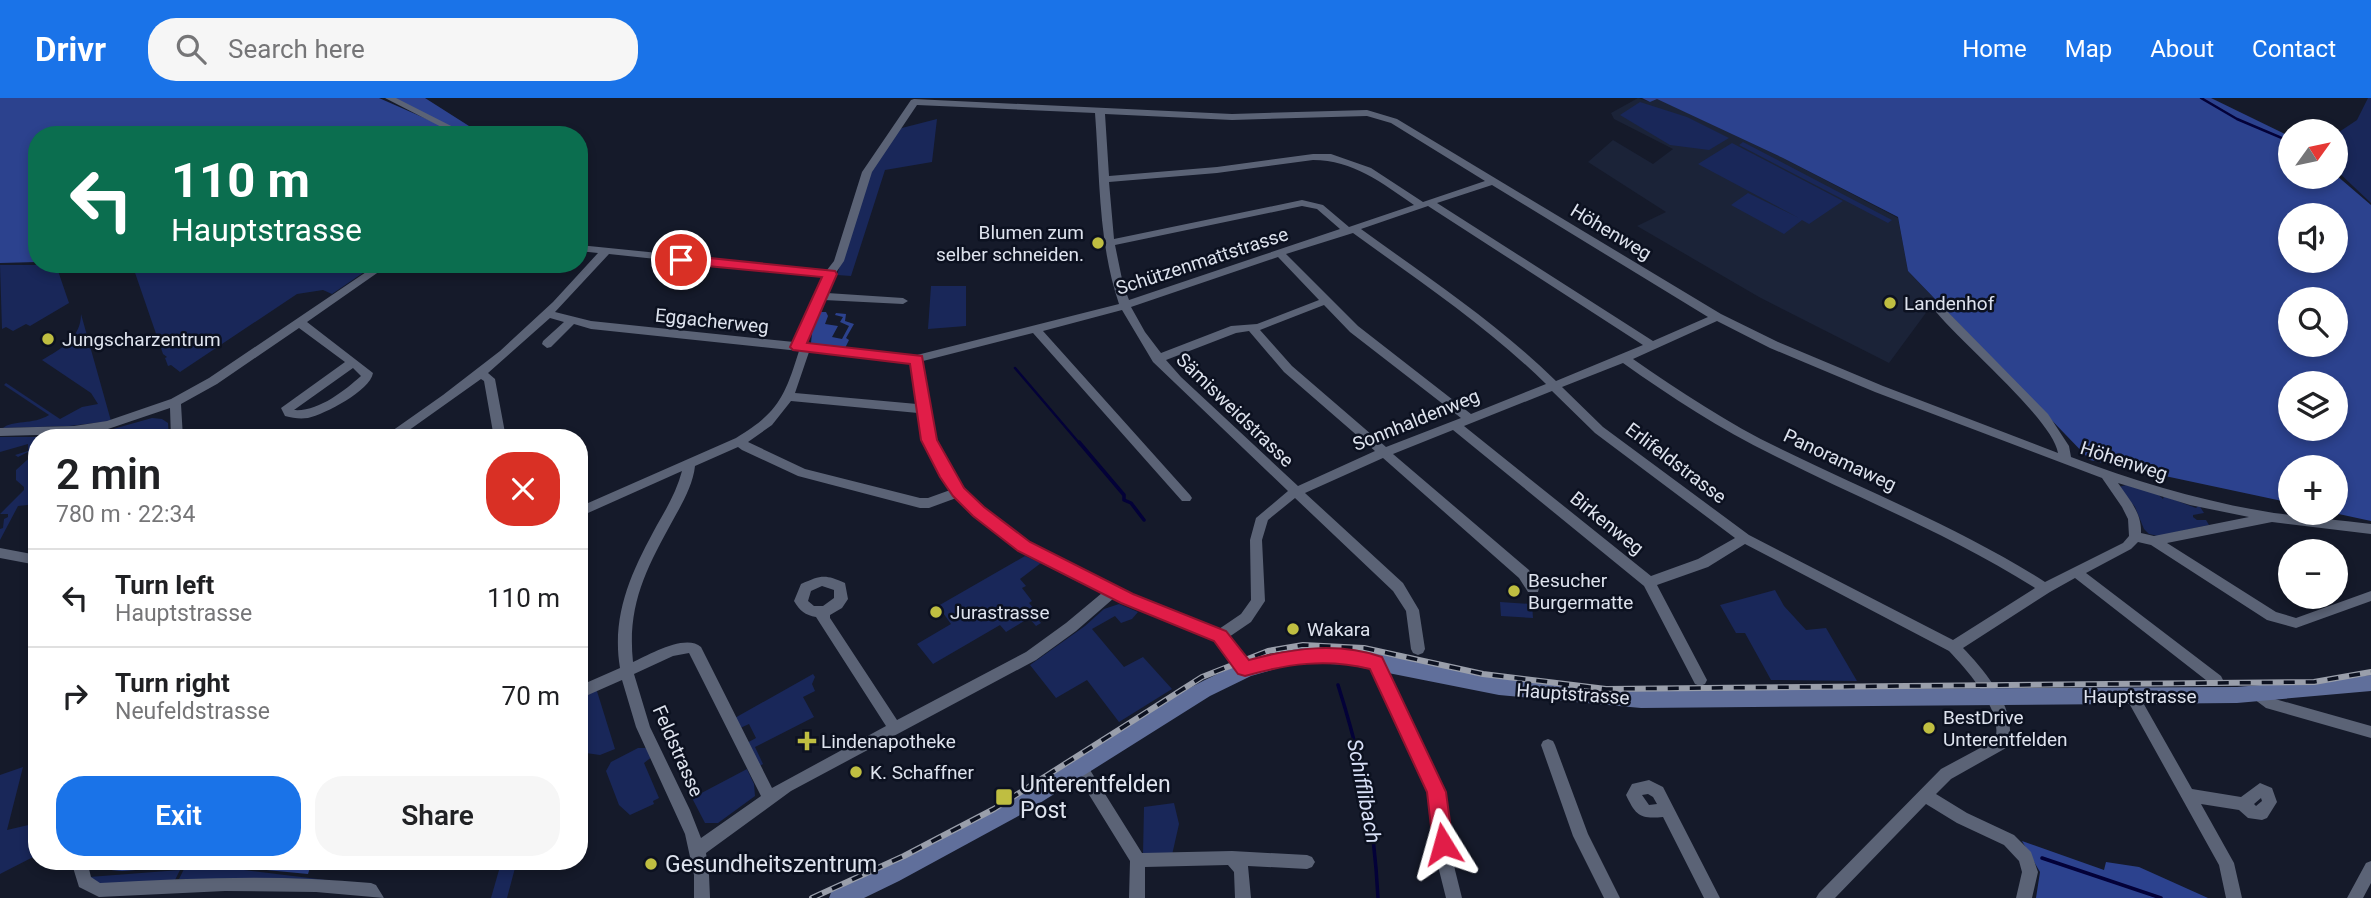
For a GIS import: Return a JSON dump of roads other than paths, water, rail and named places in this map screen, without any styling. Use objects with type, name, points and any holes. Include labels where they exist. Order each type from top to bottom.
[{"type":"main road","name":"Hauptstrasse","points":[[840,898],[959,840],[1203,690],[1245,669],[1285,657],[1351,657],[1439,677],[1549,695],[1696,700],[2259,695],[2371,683]]},
{"type":"street","points":[[389,98],[447,126]]},
{"type":"street","name":"Höhenweg","points":[[830,274],[839,261],[867,172],[914,102],[1100,113],[1254,118],[1339,112],[1377,114],[1394,121],[1717,317],[1832,370],[2106,475],[2190,500],[2272,517]]},
{"type":"street","name":"Sämisweidstrasse","points":[[1100,113],[1110,243],[1115,274],[1125,305],[1157,359],[1209,412],[1401,591],[1414,617],[1418,649]]},
{"type":"street","points":[[1106,179],[1331,157],[1368,170],[1651,345]]},
{"type":"street","name":"Schützenmattstrasse","points":[[917,359],[1125,305],[1352,231],[1494,181]]},
{"type":"street","name":"Erlifeldstrasse","points":[[1110,243],[1302,203],[1320,207],[1486,325],[1524,356],[1599,430],[1745,538],[1954,647],[1979,675],[2005,724],[2006,735],[2001,744],[1946,774],[1925,795]]},
{"type":"street","points":[[588,249],[830,274],[801,347],[790,397],[762,429],[588,508]]},
{"type":"street","points":[[588,272],[605,252]]},
{"type":"street","points":[[1280,254],[1354,329],[1470,419]]},
{"type":"street","points":[[81,429],[108,425],[175,402],[213,381],[372,273]]},
{"type":"street","points":[[401,429],[481,373],[548,314],[587,273]]},
{"type":"street","points":[[820,296],[903,300]]},
{"type":"street","points":[[1157,359],[1235,329],[1252,328],[1325,301]]},
{"type":"street","points":[[1938,308],[2044,417],[2063,446],[2065,460]]},
{"type":"street","name":"Eggacherweg","points":[[548,314],[571,321],[619,328],[917,359]]},
{"type":"street","name":"Sonnhaldenweg","points":[[1220,636],[1246,618],[1258,601],[1256,540],[1262,518],[1295,492],[1383,453],[1624,358],[1717,317]]},
{"type":"street","points":[[547,344],[571,321]]},
{"type":"street","points":[[299,322],[353,362],[367,373],[359,385],[314,412],[302,416],[289,413],[287,408],[353,362]]},
{"type":"street","points":[[1252,328],[1288,369],[1524,574],[1533,588]]},
{"type":"street","points":[[1035,329],[1186,498]]},
{"type":"street","name":"Panoramaweg","points":[[1624,358],[1728,426],[1776,452],[1979,547],[2045,588]]},
{"type":"street","points":[[917,359],[929,440],[959,492],[1000,530],[1024,547],[1113,591],[1220,636],[1245,669]]},
{"type":"street","points":[[481,373],[489,379],[498,429]]},
{"type":"street","points":[[790,397],[924,409]]},
{"type":"street","points":[[175,402],[176,429]]},
{"type":"street","name":"Birkenweg","points":[[1455,425],[1649,582],[1700,680]]},
{"type":"street","points":[[0,432],[28,431]]},
{"type":"street","points":[[740,441],[746,447],[802,473],[854,488],[920,503],[935,501],[959,492]]},
{"type":"street","name":"Feldstrasse","points":[[689,464],[691,470],[638,574],[625,615],[626,670],[647,738],[699,849],[702,898]]},
{"type":"street","points":[[1954,647],[2045,588],[2127,546],[2135,537],[2137,528],[2130,508],[2106,475]]},
{"type":"street","points":[[2154,541],[2272,517],[2371,529]]},
{"type":"street","points":[[2135,537],[2154,541],[2272,616],[2296,623],[2371,596]]},
{"type":"street","points":[[1649,582],[1703,563],[1745,538]]},
{"type":"street","points":[[0,553],[28,558]]},
{"type":"street","points":[[2075,571],[2216,680]]},
{"type":"street","points":[[699,849],[769,797],[1031,656],[1071,627],[1113,591]]},
{"type":"street","points":[[823,612],[823,619],[895,728]]},
{"type":"street","points":[[588,689],[671,651],[692,647],[769,797]]},
{"type":"street","points":[[1376,663],[1436,792],[1447,870],[1454,898]]},
{"type":"street","points":[[2259,695],[2271,704],[2371,732]]},
{"type":"street","points":[[2132,696],[2226,863],[2234,898]]},
{"type":"street","points":[[1548,745],[1581,836],[1612,898]]},
{"type":"street","points":[[1080,767],[1138,860],[1137,898]]},
{"type":"street","points":[[1824,898],[1925,795],[1962,818],[2009,841],[2026,857],[2030,872],[2024,898]]},
{"type":"street","points":[[2188,795],[2243,804]]},
{"type":"street","points":[[1667,810],[1712,898]]},
{"type":"street","points":[[1138,860],[1232,858],[1307,862]]},
{"type":"street","points":[[1232,858],[1242,870],[1243,898]]},
{"type":"street","points":[[2355,898],[2371,868]]},
{"type":"street","points":[[81,870],[88,887],[99,890],[187,884],[316,885],[371,890],[376,898]]},
{"type":"waterway","points":[[2201,98],[2237,119],[2278,136]]},
{"type":"waterway","name":"Schifflibach","points":[[1015,368],[1080,444]]},
{"type":"waterway","name":"Schifflibach","points":[[1079,442],[1124,495],[1124,500],[1131,503],[1144,520]]},
{"type":"waterway","name":"Schifflibach","points":[[1338,685],[1366,790],[1378,898]]},
{"type":"waterway","points":[[2042,858],[2161,898]]},
{"type":"railway","points":[[812,898],[904,856],[994,809],[1202,677],[1268,651],[1303,645],[1364,648],[1483,674],[1606,689],[2314,682],[2371,672]]},
{"type":"place","name":"Blumen zum selber schneiden.","points":[[1098,243]]},
{"type":"place","name":"Landenhof","points":[[1890,303]]},
{"type":"place","name":"Jungscharzentrum","points":[[48,339]]},
{"type":"place","name":"Besucher Burgermatte","points":[[1514,591]]},
{"type":"place","name":"Jurastrasse","points":[[936,612]]},
{"type":"place","name":"Wakara","points":[[1293,629]]},
{"type":"place","name":"BestDrive Unterentfelden","points":[[1929,728]]},
{"type":"place","name":"Lindenapotheke","points":[[807,741]]},
{"type":"place","name":"K. Schaffner","points":[[856,772]]},
{"type":"place","name":"Unterentfelden Post","points":[[1004,797]]},
{"type":"place","name":"Gesundheitszentrum","points":[[651,864]]}]
